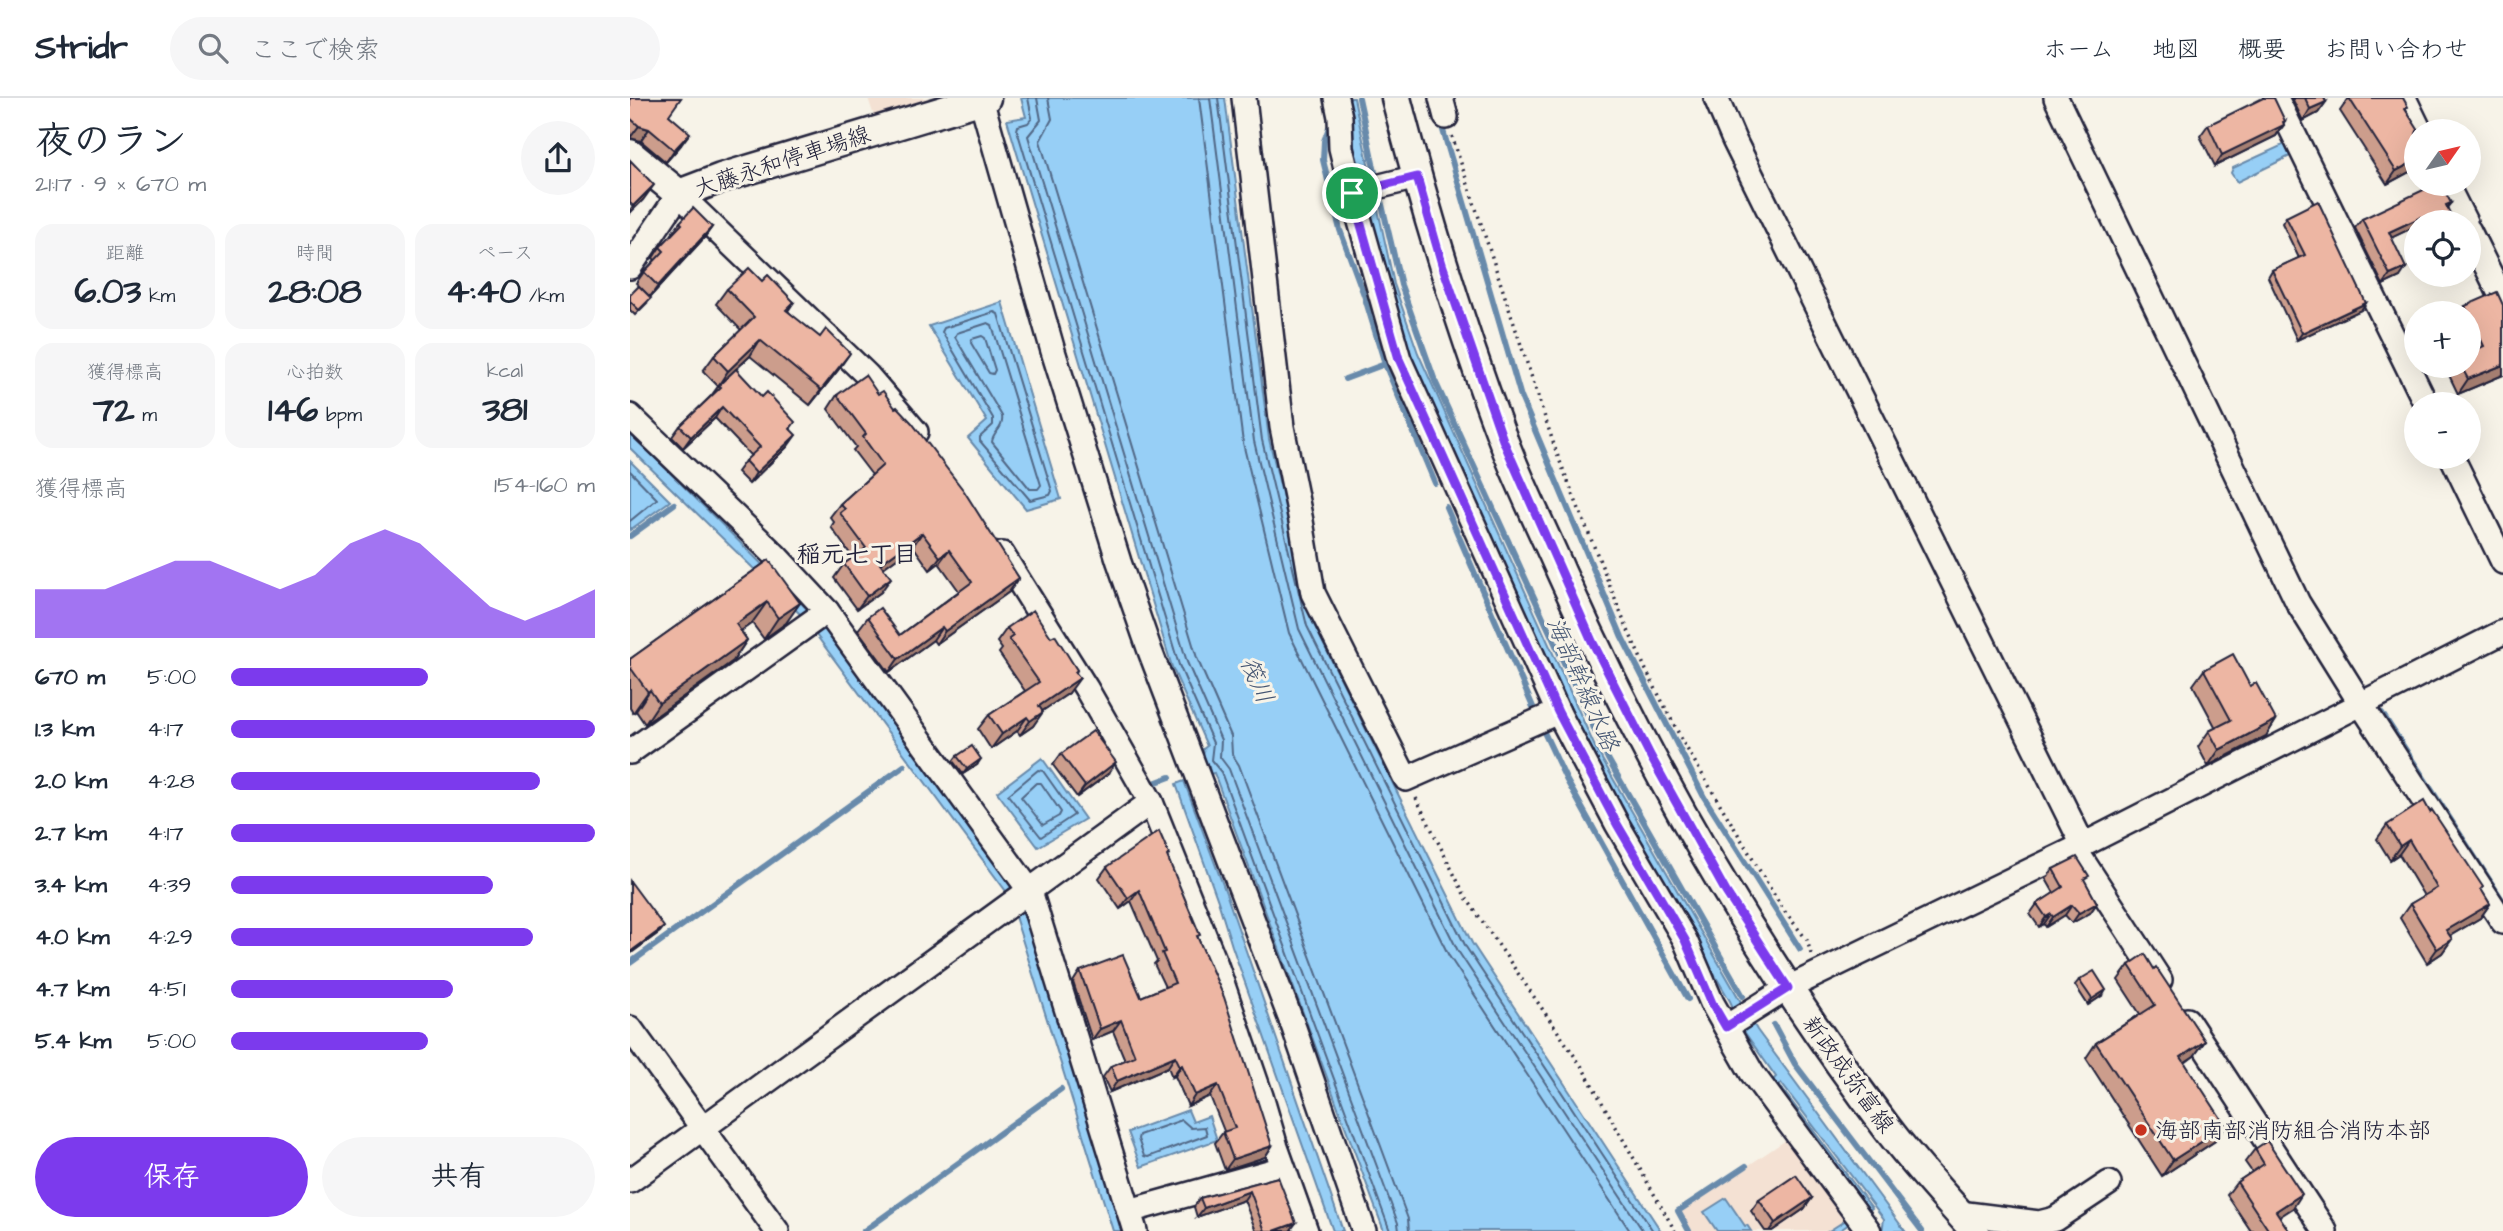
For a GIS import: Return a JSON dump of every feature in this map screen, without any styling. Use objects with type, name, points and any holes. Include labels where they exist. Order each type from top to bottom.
[{"type":"main road","name":"新政成弥富線","points":[[1396,98],[1442,264],[1503,440],[1592,641],[1651,757],[1726,892],[1800,982],[1888,1130],[1967,1222]]},
{"type":"main road","name":"大藤永和停車場線","points":[[630,154],[679,194],[721,178],[984,99]]},
{"type":"street","points":[[1244,98],[1282,427],[1313,593],[1406,779],[1558,712]]},
{"type":"street","points":[[1336,98],[1341,148],[1356,192],[1399,359],[1558,712],[1617,824],[1685,940],[1712,1003],[1736,1021],[1752,1073],[1861,1221]]},
{"type":"street","points":[[1716,98],[1734,141],[2079,847],[2325,1231]]},
{"type":"street","points":[[2056,98],[2298,603],[2361,705],[2503,922]]},
{"type":"street","points":[[2276,98],[2420,392]]},
{"type":"street","points":[[2404,98],[2414,119]]},
{"type":"street","points":[[984,99],[1053,351],[1119,562],[1150,651],[1294,1028],[1364,1231]]},
{"type":"street","points":[[1356,192],[1417,177]]},
{"type":"street","points":[[630,267],[679,194],[867,375],[928,447]]},
{"type":"street","points":[[2481,255],[2503,300]]},
{"type":"street","points":[[630,416],[775,555],[1021,898],[1132,1221],[1283,1168]]},
{"type":"street","points":[[2458,469],[2503,562]]},
{"type":"street","points":[[992,538],[1086,688],[1151,802],[1215,962],[1306,1231]]},
{"type":"street","points":[[630,752],[818,617]]},
{"type":"street","points":[[1736,1021],[1800,982],[2079,847],[2503,632]]},
{"type":"street","points":[[630,1181],[1151,802]]},
{"type":"street","points":[[630,1028],[777,1231]]},
{"type":"street","points":[[1967,1222],[2052,1225],[2109,1183]]},
{"type":"path","points":[[1443,108],[1557,454],[1623,619],[1683,742],[1782,908],[1807,940],[1811,954],[1800,982]]},
{"type":"path","points":[[1406,779],[1465,896],[1583,1066],[1675,1231]]},
{"type":"shaded area","points":[[868,98],[942,98],[875,119]]},
{"type":"shaded area","points":[[1789,1138],[1849,1218],[1829,1231],[1690,1231],[1679,1212]]},
{"type":"water","name":"筏川","points":[[1021,98],[1225,98],[1269,439],[1313,623],[1472,943],[1661,1231],[1384,1231],[1214,773],[1210,774],[1209,767],[1204,768],[1201,757],[1207,746],[1172,667],[1007,120],[1026,117]]},
{"type":"water","points":[[1343,98],[1354,98],[1394,284],[1418,353],[1595,747],[1757,1030],[1905,1231],[1882,1231],[1884,1219],[1781,1083],[1779,1085],[1872,1208],[1839,1231],[1829,1231],[1849,1218],[1771,1082],[1776,1077],[1743,1030],[1730,1001],[1598,776],[1408,357],[1365,201]]},
{"type":"water","points":[[2285,144],[2290,156],[2237,182],[2231,173],[2233,168]]},
{"type":"water","points":[[1002,302],[1061,499],[1026,509],[968,438],[987,421],[929,326]]},
{"type":"water","points":[[630,433],[824,626],[1018,890],[1126,1231],[1113,1231],[1008,894],[802,616],[630,448]]},
{"type":"water","points":[[630,461],[670,501],[630,530]]},
{"type":"water","points":[[1042,758],[1085,819],[1038,847],[997,792]]},
{"type":"water","points":[[1184,781],[1226,893],[1343,1231],[1333,1231],[1232,946],[1176,784]]},
{"type":"water","points":[[1188,1110],[1193,1122],[1209,1116],[1217,1140],[1141,1167],[1128,1132]]},
{"type":"water","points":[[1726,1198],[1751,1231],[1717,1231],[1704,1212]]},
{"type":"building","points":[[630,98],[681,98],[669,115],[690,133],[674,150],[649,129],[639,126],[630,118]]},
{"type":"building","points":[[2263,98],[2274,98],[2285,121],[2284,125],[2222,155],[2208,125]]},
{"type":"building","points":[[2305,98],[2324,98],[2326,102],[2310,109]]},
{"type":"building","points":[[2349,98],[2403,98],[2408,107],[2405,109],[2411,119],[2404,119],[2404,167],[2396,171]]},
{"type":"building","points":[[630,160],[654,185],[633,206],[630,203]]},
{"type":"building","points":[[2411,196],[2447,196],[2451,203],[2446,205],[2448,210],[2404,210],[2404,225],[2389,232],[2404,269],[2390,275],[2362,219]]},
{"type":"building","points":[[2318,201],[2366,303],[2302,333],[2272,270],[2305,255],[2286,217]]},
{"type":"building","points":[[693,208],[712,227],[658,286],[644,272],[664,251],[660,247]]},
{"type":"building","points":[[749,268],[762,281],[768,275],[794,302],[786,310],[820,337],[826,329],[850,353],[821,390],[760,340],[728,371],[714,356],[754,317],[727,289]]},
{"type":"building","points":[[639,286],[651,298],[639,310],[630,301],[630,295]]},
{"type":"building","points":[[2497,292],[2503,305],[2503,365],[2481,374],[2481,347],[2484,346],[2481,340],[2481,301],[2476,301]]},
{"type":"building","points":[[736,369],[762,397],[767,392],[795,422],[790,429],[796,435],[756,473],[745,461],[760,447],[722,407],[691,437],[680,426]]},
{"type":"building","points":[[865,375],[878,394],[883,391],[895,408],[912,423],[964,491],[1019,578],[945,631],[942,627],[898,659],[868,617],[880,608],[900,635],[972,582],[949,550],[940,557],[922,533],[880,564],[891,578],[867,596],[844,564],[866,548],[840,513],[845,509],[840,504],[883,465],[863,437],[866,434],[837,395]]},
{"type":"building","points":[[769,560],[800,603],[778,618],[767,602],[736,624],[747,640],[659,703],[630,667],[630,659]]},
{"type":"building","points":[[1033,610],[1051,637],[1055,635],[1080,678],[1039,706],[1043,712],[1030,721],[1027,717],[1002,734],[989,715],[1039,682],[1009,639],[1013,636],[1007,628]]},
{"type":"building","points":[[2233,654],[2250,686],[2256,683],[2276,720],[2219,750],[2209,731],[2231,720],[2204,670]]},
{"type":"building","points":[[1093,731],[1116,762],[1085,786],[1061,754]]},
{"type":"building","points":[[972,746],[981,759],[967,769],[957,756]]},
{"type":"building","points":[[2424,801],[2483,887],[2481,889],[2490,904],[2446,930],[2452,939],[2437,949],[2410,904],[2437,888],[2409,840],[2400,846],[2387,825]]},
{"type":"building","points":[[1159,831],[1200,935],[1197,936],[1224,997],[1272,1146],[1233,1159],[1223,1132],[1235,1128],[1218,1085],[1195,1095],[1182,1065],[1180,1066],[1175,1056],[1117,1081],[1111,1066],[1135,1056],[1121,1020],[1100,1029],[1080,971],[1123,955],[1141,997],[1175,983],[1139,890],[1128,898],[1107,867]]},
{"type":"building","points":[[2077,857],[2089,876],[2084,879],[2097,903],[2079,913],[2072,905],[2053,917],[2051,914],[2046,917],[2037,904],[2063,887],[2053,869]]},
{"type":"building","points":[[630,881],[664,927],[630,952]]},
{"type":"building","points":[[2145,954],[2205,1041],[2181,1057],[2226,1126],[2173,1160],[2096,1043],[2155,1005],[2129,965]]},
{"type":"building","points":[[2094,971],[2106,990],[2092,999],[2079,980]]},
{"type":"building","points":[[2267,1141],[2302,1194],[2276,1211],[2289,1231],[2269,1231],[2237,1182],[2264,1164],[2255,1149]]},
{"type":"building","points":[[1796,1175],[1812,1198],[1775,1223],[1759,1200]]},
{"type":"building","points":[[1278,1177],[1296,1223],[1274,1231],[1265,1231],[1250,1191],[1204,1208],[1200,1198]]},
{"type":"waterway","points":[[1359,98],[1377,182]]},
{"type":"waterway","points":[[1440,120],[1521,397],[1622,637],[1704,797],[1800,949]]},
{"type":"waterway","points":[[1331,122],[1324,141],[1323,160],[1340,230],[1385,364],[1435,483]]},
{"type":"waterway","name":"海部幹線水路","points":[[1379,192],[1401,285],[1435,381],[1608,759],[1743,996]]},
{"type":"waterway","points":[[1345,379],[1385,364]]},
{"type":"waterway","points":[[630,536],[674,504]]},
{"type":"waterway","points":[[1446,507],[1533,707]]},
{"type":"waterway","points":[[2382,713],[2503,901]]},
{"type":"waterway","points":[[1542,728],[1566,779],[1688,999]]},
{"type":"waterway","points":[[630,963],[904,766]]},
{"type":"waterway","points":[[1154,783],[1170,777]]},
{"type":"waterway","points":[[1774,1025],[1795,1064],[1922,1231]]},
{"type":"waterway","points":[[864,1231],[1061,1089]]},
{"type":"waterway","points":[[1689,1231],[1678,1211],[1746,1166]]},
{"type":"place","name":"海部南部消防組合消防本部","points":[[2141,1130]]},
{"type":"district","name":"稲元七丁目","points":[[857,554]]},
{"type":"route","points":[[1417,177],[1442,264],[1503,440],[1592,641],[1651,757],[1726,892],[1788,988],[1726,1027],[1712,1003],[1685,940],[1617,824],[1558,712],[1399,359],[1352,193],[1417,177]]}]
